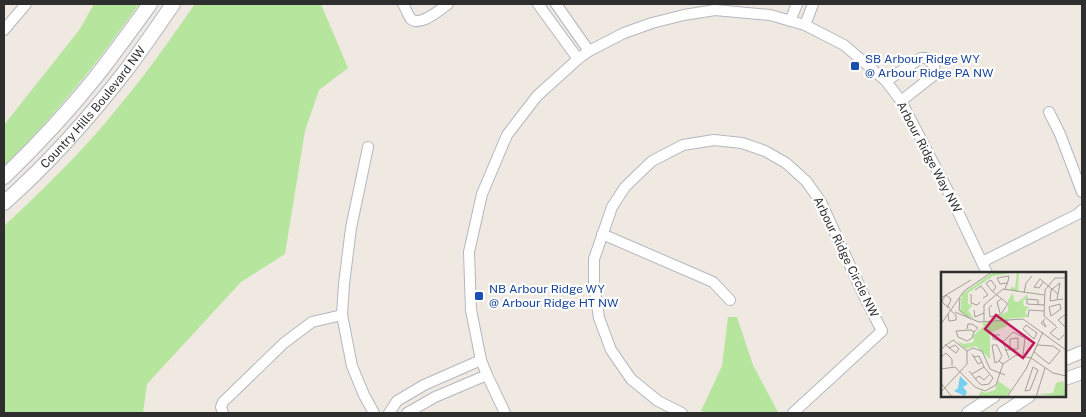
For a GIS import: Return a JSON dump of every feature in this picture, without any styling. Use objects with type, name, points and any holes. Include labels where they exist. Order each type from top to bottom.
[{"type":"main road","name":"Country Hills Boulevard NW","points":[[4,177],[67,112],[150,4]]},
{"type":"main road","name":"Country Hills Boulevard NW","points":[[4,204],[50,159],[89,116],[127,69],[173,4]]},
{"type":"street","points":[[4,30],[26,4]]},
{"type":"street","points":[[404,4],[410,18],[423,21],[448,4]]},
{"type":"street","points":[[538,4],[578,59]]},
{"type":"street","points":[[556,4],[589,51]]},
{"type":"street","points":[[790,21],[797,4]]},
{"type":"street","points":[[804,25],[813,4]]},
{"type":"street","name":"Arbour Ridge Way NW","points":[[505,413],[481,360],[471,310],[469,252],[482,194],[507,135],[537,96],[589,51],[624,33],[652,23],[715,10],[770,15],[804,25],[844,46],[886,82],[901,101],[948,191],[987,272]]},
{"type":"street","points":[[886,82],[921,58],[927,58],[935,66],[934,75],[901,101]]},
{"type":"street","points":[[1049,112],[1060,134],[1082,192]]},
{"type":"street","name":"Arbour Ridge Circle NW","points":[[682,413],[658,401],[631,379],[611,350],[598,318],[594,285],[594,259],[612,207],[626,187],[652,161],[683,145],[714,140],[742,143],[765,150],[786,163],[806,181],[820,202],[882,331],[794,413]]},
{"type":"street","points":[[368,147],[351,228],[342,315],[352,366],[374,413]]},
{"type":"street","points":[[982,262],[1078,214],[1082,210]]},
{"type":"street","points":[[602,234],[712,282],[730,300]]},
{"type":"street","points":[[223,413],[221,407],[223,402],[284,343],[312,322],[342,315]]},
{"type":"street","points":[[1066,358],[1082,352]]},
{"type":"street","points":[[389,413],[397,400],[424,385],[481,360]]},
{"type":"street","points":[[1066,379],[1082,373]]},
{"type":"street","points":[[407,413],[435,398],[487,375]]},
{"type":"street","points":[[968,413],[992,397]]},
{"type":"street","points":[[1003,413],[1027,397]]},
{"type":"green space","points":[[94,4],[139,4],[75,88],[41,128],[4,166],[4,125],[80,29]]},
{"type":"green space","points":[[195,4],[321,4],[348,68],[319,90],[305,131],[285,254],[241,282],[147,384],[143,413],[4,413],[4,226],[64,168],[107,121],[149,68]]},
{"type":"green space","points":[[728,317],[737,317],[753,365],[777,413],[706,413],[701,411],[722,366]]},
{"type":"place","name":"SB Arbour Ridge WY @ Arbour Ridge PA NW","points":[[855,66]]},
{"type":"place","name":"NB Arbour Ridge WY @ Arbour Ridge HT NW","points":[[479,296]]}]
